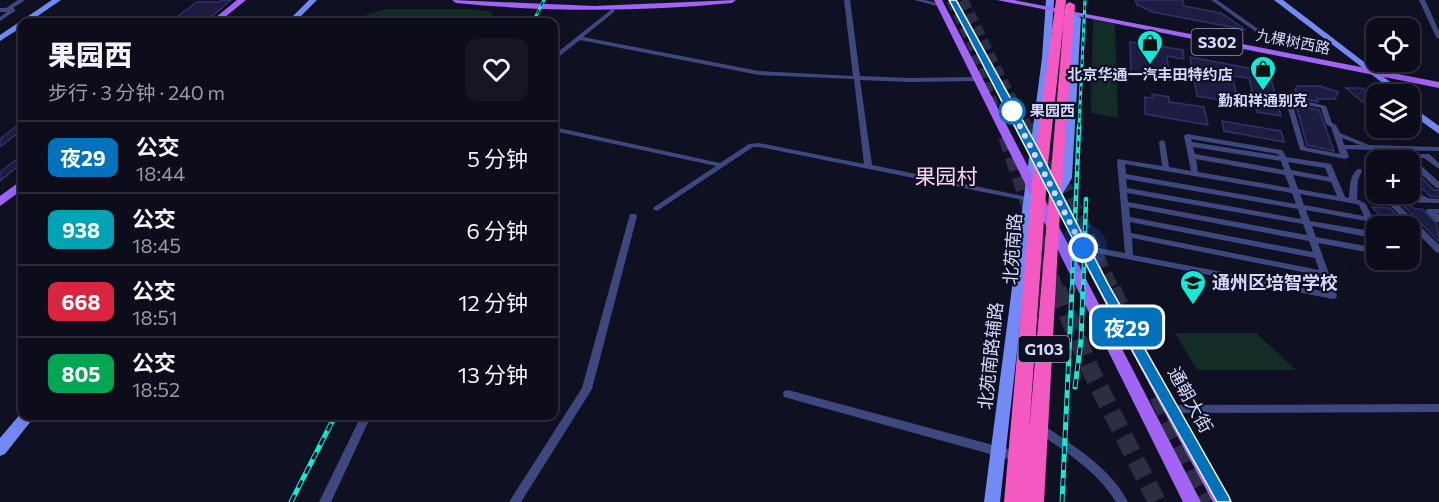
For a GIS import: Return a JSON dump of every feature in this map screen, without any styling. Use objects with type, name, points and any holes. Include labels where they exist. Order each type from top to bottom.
[{"type":"highway","name":"北苑南路","points":[[1034,502],[1064,72],[1060,6]]},
{"type":"highway","name":"北苑南路","points":[[1014,502],[1019,457],[1033,200],[1041,164],[1060,6]]},
{"type":"highway","points":[[1064,72],[1073,62]]},
{"type":"main road","points":[[219,18],[242,0]]},
{"type":"main road","points":[[226,18],[249,0]]},
{"type":"main road","points":[[456,0],[508,5],[605,7],[664,6],[732,0]]},
{"type":"main road","points":[[480,0],[605,4],[706,0]]},
{"type":"main road","name":"通朝大街","points":[[953,0],[1034,150],[1102,284],[1174,409],[1223,502]]},
{"type":"main road","name":"九棵树西路","points":[[1001,0],[1060,6]]},
{"type":"main road","name":"九棵树西路","points":[[1021,0],[1366,69]]},
{"type":"main road","points":[[934,2],[977,79],[1029,184]]},
{"type":"main road","name":"九棵树西路","points":[[1382,72],[1439,83]]},
{"type":"main road","points":[[0,192],[18,177]]},
{"type":"main road","points":[[0,202],[18,187]]},
{"type":"main road","points":[[1033,200],[1052,227],[1192,502]]},
{"type":"street","points":[[7,10],[22,0]]},
{"type":"street","points":[[30,18],[57,0]]},
{"type":"street","points":[[295,18],[313,0]]},
{"type":"street","points":[[847,0],[868,166]]},
{"type":"street","points":[[917,0],[934,2]]},
{"type":"street","points":[[1214,0],[1268,38]]},
{"type":"street","points":[[1274,0],[1366,69]]},
{"type":"street","points":[[1278,0],[1366,69]]},
{"type":"street","points":[[1422,0],[1439,37]]},
{"type":"street","points":[[1056,196],[1067,178],[1077,18],[1060,6]]},
{"type":"street","name":"北苑南路辅路","points":[[992,502],[1033,200],[1029,184],[1046,58],[1060,6]]},
{"type":"street","points":[[0,10],[13,10],[0,19]]},
{"type":"street","points":[[558,55],[612,11]]},
{"type":"street","points":[[0,39],[18,26]]},
{"type":"street","points":[[579,38],[759,73],[909,80],[977,79]]},
{"type":"street","points":[[1369,72],[1383,84]]},
{"type":"street","points":[[1370,72],[1388,84]]},
{"type":"street","points":[[1288,99],[1324,107],[1329,124],[1334,126],[1337,134],[1345,157],[1302,149],[1288,99]]},
{"type":"street","points":[[1420,108],[1439,123]]},
{"type":"street","points":[[1420,116],[1439,130]]},
{"type":"street","points":[[558,130],[722,165]]},
{"type":"street","points":[[1337,134],[1375,147]]},
{"type":"street","points":[[1099,251],[1333,296],[1281,152],[1188,136],[1195,173]]},
{"type":"street","points":[[1162,142],[1166,168]]},
{"type":"street","points":[[657,209],[751,146],[759,145],[1033,200]]},
{"type":"street","points":[[1341,147],[1439,149]]},
{"type":"street","points":[[1191,156],[1333,180]]},
{"type":"street","points":[[1439,167],[1426,156],[1407,156],[1439,186]]},
{"type":"street","points":[[1284,159],[1328,166],[1341,199]]},
{"type":"street","points":[[1129,256],[1121,161],[1353,201],[1362,204],[1368,216]]},
{"type":"street","points":[[1353,201],[1353,180],[1358,171]]},
{"type":"street","points":[[1123,176],[1366,218]]},
{"type":"street","points":[[1124,190],[1366,234]]},
{"type":"street","points":[[1420,198],[1425,201]]},
{"type":"street","points":[[1420,201],[1439,201]]},
{"type":"street","points":[[1125,204],[1366,249]]},
{"type":"street","points":[[1389,204],[1439,250]]},
{"type":"street","points":[[1439,211],[1430,211],[1439,220]]},
{"type":"street","points":[[515,502],[587,389],[633,216]]},
{"type":"street","points":[[1126,219],[1318,256]]},
{"type":"street","points":[[1127,235],[1325,274]]},
{"type":"street","points":[[788,393],[1019,457]]},
{"type":"street","points":[[1174,409],[1439,408]]},
{"type":"street","points":[[0,449],[25,420]]},
{"type":"street","points":[[325,502],[364,420]]},
{"type":"street","points":[[1039,428],[1086,462],[1110,484],[1122,502]]},
{"type":"green space","points":[[386,9],[472,9],[491,12],[493,18],[362,18]]},
{"type":"green space","points":[[1093,19],[1115,24],[1118,118],[1091,113]]},
{"type":"green space","points":[[1175,333],[1256,333],[1296,370],[1197,370]]},
{"type":"building","points":[[231,0],[210,18],[175,18],[197,2]]},
{"type":"building","points":[[1135,0],[1183,0],[1184,6],[1221,13],[1246,30],[1153,12],[1137,5]]},
{"type":"building","name":"北京华通一汽丰田特约店","points":[[1130,42],[1183,50],[1184,59],[1167,56],[1170,80],[1131,74]]},
{"type":"building","points":[[1190,57],[1269,72],[1281,116],[1257,112],[1249,78],[1232,76],[1239,103],[1197,96]]},
{"type":"building","points":[[1297,86],[1320,86],[1338,92],[1335,99],[1317,99],[1318,102],[1306,99],[1295,90]]},
{"type":"building","points":[[1346,88],[1362,88],[1366,91],[1366,105]]},
{"type":"building","points":[[1152,94],[1169,97],[1169,102],[1204,107],[1208,125],[1145,114],[1145,97],[1153,98]]},
{"type":"building","points":[[1296,105],[1319,110],[1334,151],[1307,145]]},
{"type":"building","points":[[1222,121],[1281,131],[1284,142],[1224,131]]},
{"type":"building","points":[[18,125],[18,133],[0,147],[0,139]]},
{"type":"building","points":[[18,158],[18,166],[0,181],[0,172]]},
{"type":"building","points":[[1420,176],[1434,190],[1439,190],[1439,197],[1430,196],[1420,186]]},
{"type":"building","points":[[1402,204],[1422,209],[1437,224],[1439,242],[1420,222],[1420,216],[1414,216]]},
{"type":"building","points":[[1372,207],[1390,208],[1397,216],[1380,216]]},
{"type":"tunnel","points":[[951,0],[971,42],[996,111]]},
{"type":"tunnel","points":[[963,0],[1028,127]]},
{"type":"tunnel","points":[[1027,126],[1067,191],[1113,291]]},
{"type":"tunnel","points":[[1005,137],[1057,291]]},
{"type":"tunnel","points":[[1057,289],[1091,371],[1157,502]]},
{"type":"tunnel","points":[[1112,289],[1123,313]]},
{"type":"tunnel","points":[[1158,396],[1207,502]]},
{"type":"railway","points":[[535,18],[544,0]]},
{"type":"railway","points":[[1079,127],[1085,0]]},
{"type":"railway","points":[[1072,291],[1079,126]]},
{"type":"railway","points":[[1083,291],[1086,199]]},
{"type":"railway","points":[[1062,502],[1072,289]]},
{"type":"railway","points":[[1075,387],[1081,340],[1083,289]]},
{"type":"railway","points":[[291,502],[333,420]]},
{"type":"bus line","name":"夜29","points":[[953,0],[1034,150],[1102,284],[1174,409],[1223,502]]},
{"type":"place","name":"北京华通一汽丰田特约店","points":[[1150,66]]},
{"type":"place","name":"勤和祥通别克","points":[[1263,92]]},
{"type":"place","name":"果园西","points":[[1012,111]]},
{"type":"place","name":"通州区培智学校","points":[[1193,306]]},
{"type":"district","name":"果园村","points":[[946,177]]},
{"type":"route","points":[[1012,111],[1011,109],[1083,248]]}]
